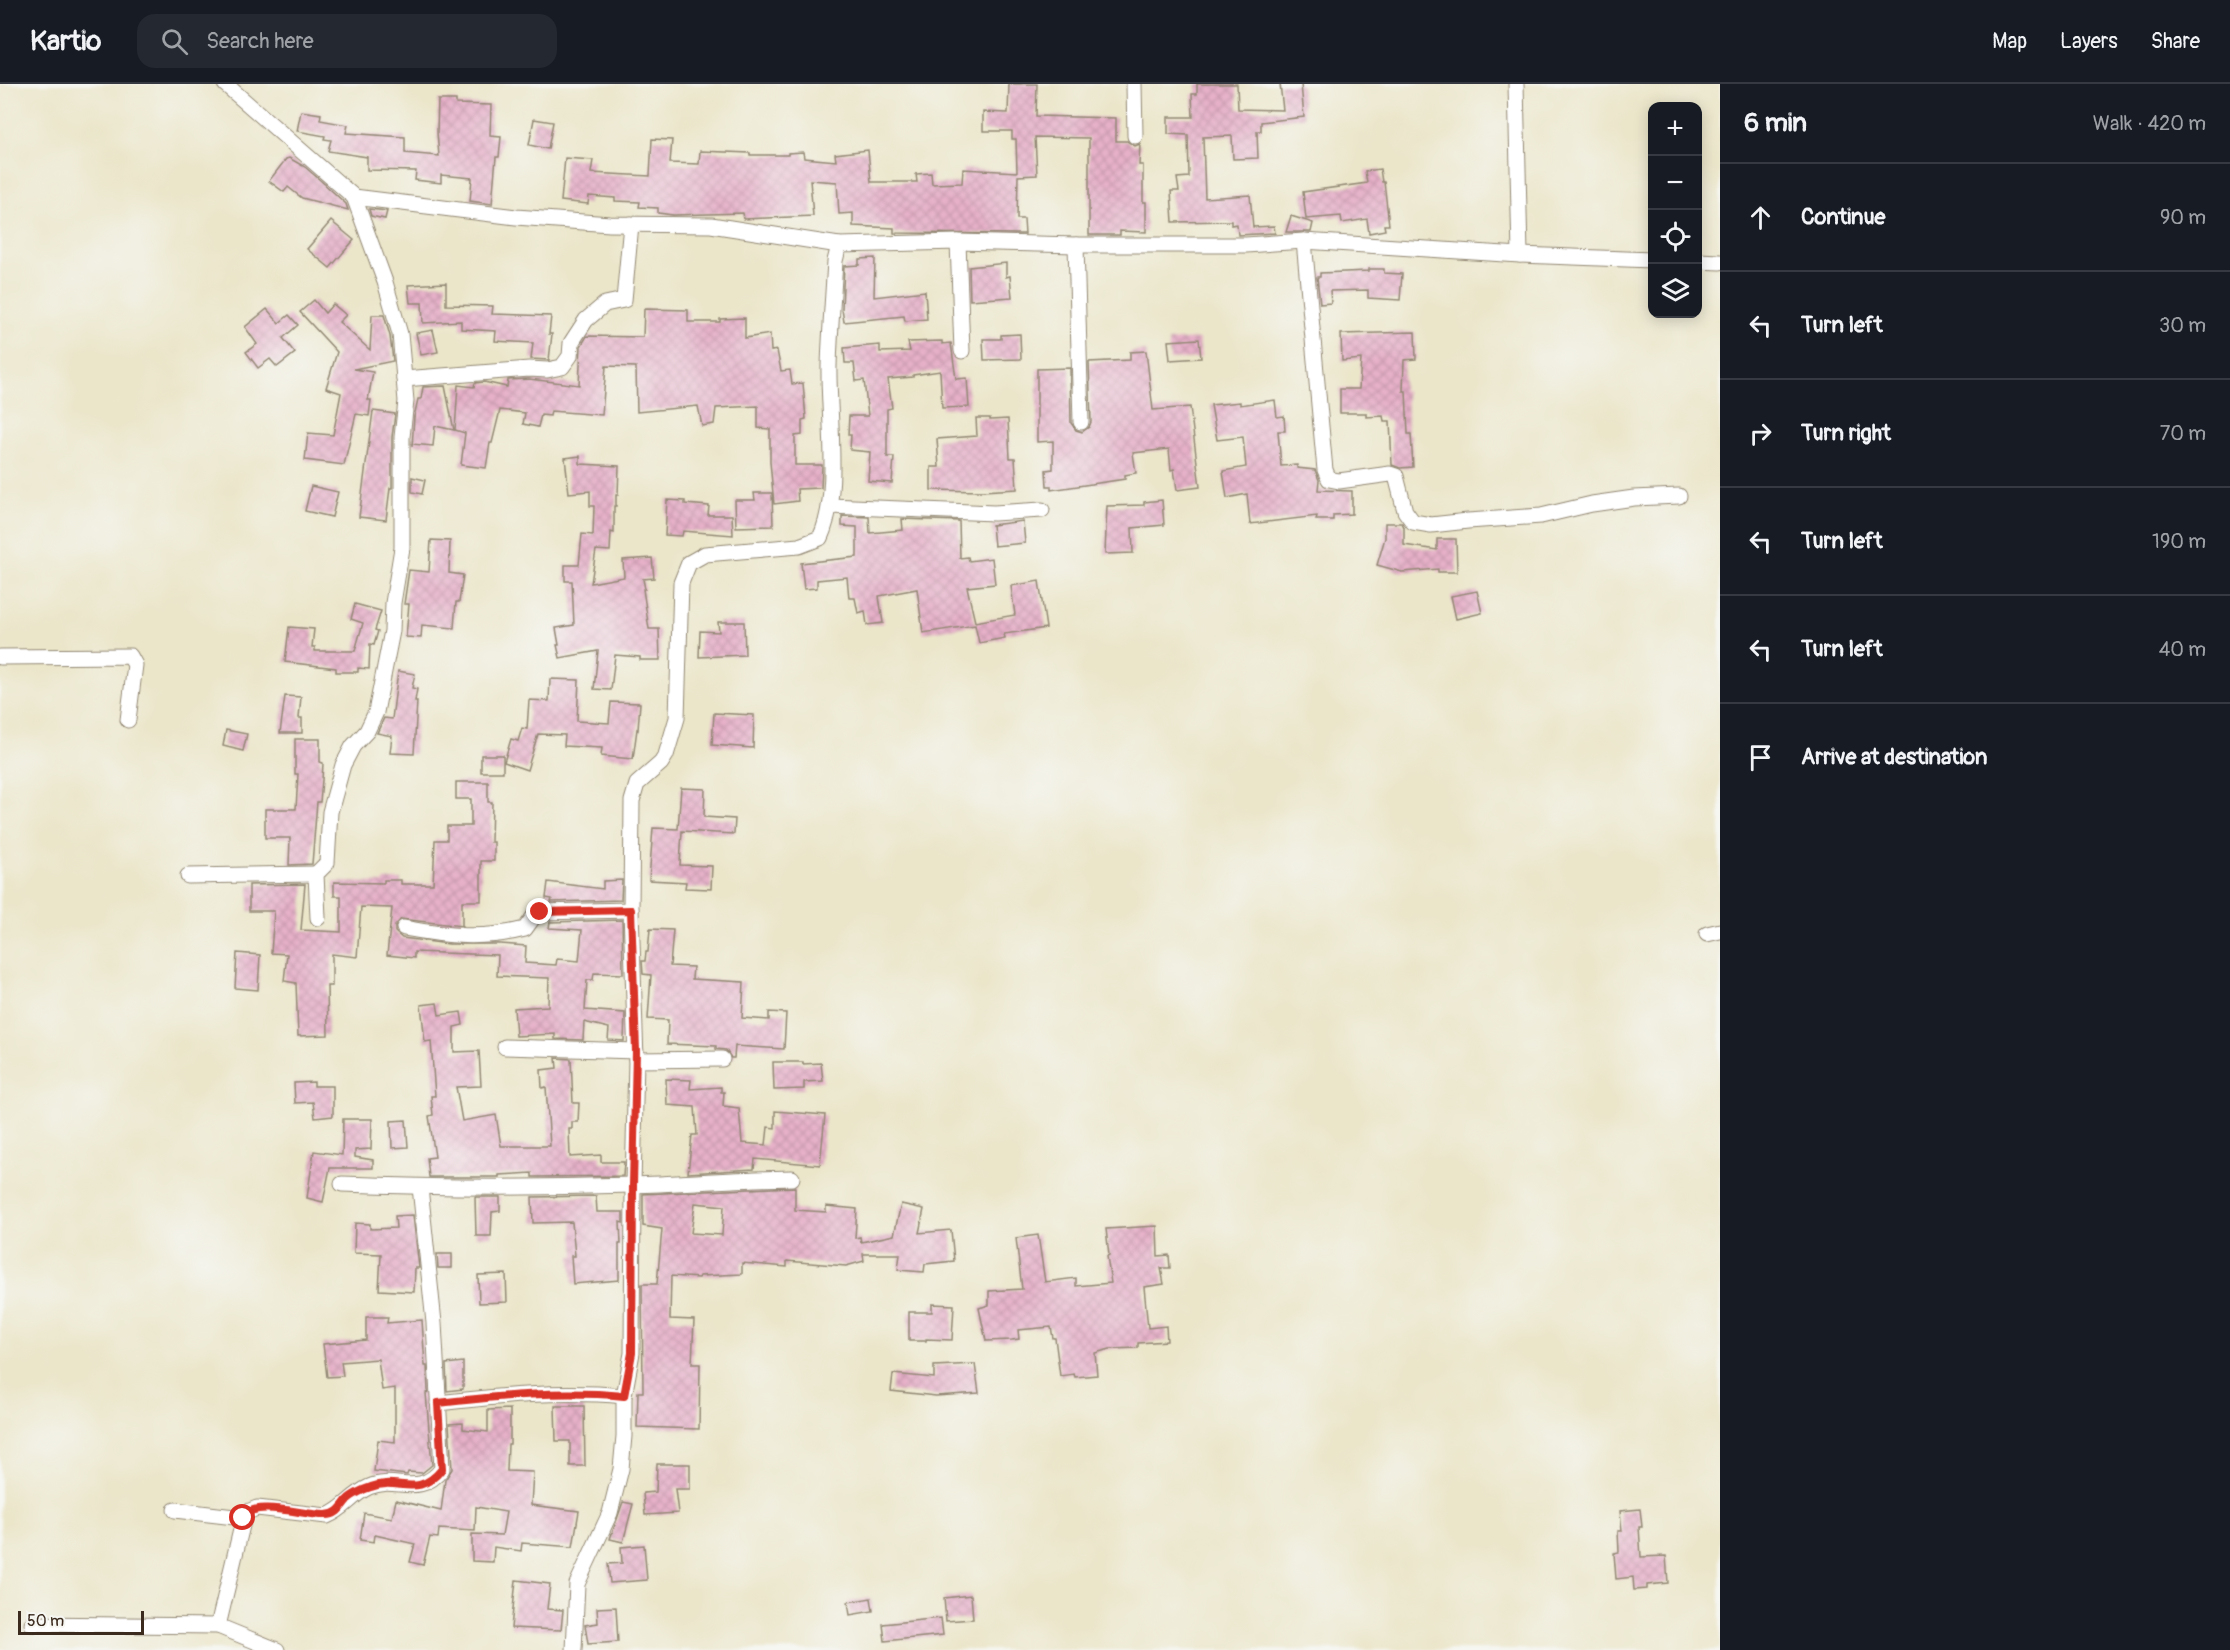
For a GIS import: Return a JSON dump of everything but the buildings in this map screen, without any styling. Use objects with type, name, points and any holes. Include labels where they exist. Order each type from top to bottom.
[{"type":"street","points":[[188,876],[316,874],[327,863],[330,812],[343,765],[353,746],[367,731],[376,712],[392,631],[393,603],[402,548],[402,437],[406,401],[400,334],[385,282],[354,196],[225,84]]},
{"type":"street","points":[[1134,84],[1135,136]]},
{"type":"street","points":[[1516,84],[1520,255]]},
{"type":"street","points":[[354,196],[516,217],[631,224],[711,225],[839,245],[958,242],[1246,245],[1304,241],[1520,255],[1648,260]]},
{"type":"street","points":[[404,379],[529,369],[547,370],[562,367],[570,356],[571,343],[586,320],[605,304],[624,300],[631,224]]},
{"type":"street","points":[[1304,241],[1324,470],[1329,479],[1339,481],[1390,474],[1396,476],[1405,512],[1413,522],[1431,525],[1541,516],[1592,504],[1634,498],[1678,496]]},
{"type":"street","points":[[958,242],[962,351]]},
{"type":"street","points":[[574,1650],[577,1584],[610,1513],[621,1469],[624,1396],[632,1353],[636,1055],[631,910],[632,801],[638,784],[661,763],[666,755],[677,718],[681,584],[685,569],[695,558],[705,554],[799,546],[820,538],[827,523],[831,483],[829,366],[835,261],[839,245]]},
{"type":"street","points":[[1076,245],[1081,422]]},
{"type":"street","points":[[1702,261],[1720,262]]},
{"type":"street","points":[[830,506],[994,513],[1042,510]]},
{"type":"street","points":[[0,657],[130,656],[135,665],[128,720]]},
{"type":"street","points":[[316,874],[318,918]]},
{"type":"street","points":[[404,928],[447,936],[493,935],[525,929],[540,912],[631,910]]},
{"type":"street","points":[[505,1047],[722,1059]]},
{"type":"street","points":[[342,1184],[420,1187],[633,1185],[792,1178]]},
{"type":"street","points":[[218,1626],[245,1513],[257,1508],[327,1516],[343,1507],[347,1500],[355,1495],[381,1483],[414,1486],[424,1484],[442,1469],[434,1323],[420,1187]]},
{"type":"street","points":[[438,1403],[514,1394],[588,1393],[624,1396]]},
{"type":"street","points":[[175,1510],[243,1518]]},
{"type":"street","points":[[32,1624],[218,1626],[269,1648]]},
{"type":"route","points":[[243,1518],[245,1513],[257,1508],[327,1516],[343,1507],[347,1500],[355,1495],[381,1483],[397,1486],[424,1484],[442,1469],[438,1403],[514,1394],[588,1393],[624,1396],[632,1353],[636,1051],[631,910],[540,912]]}]
